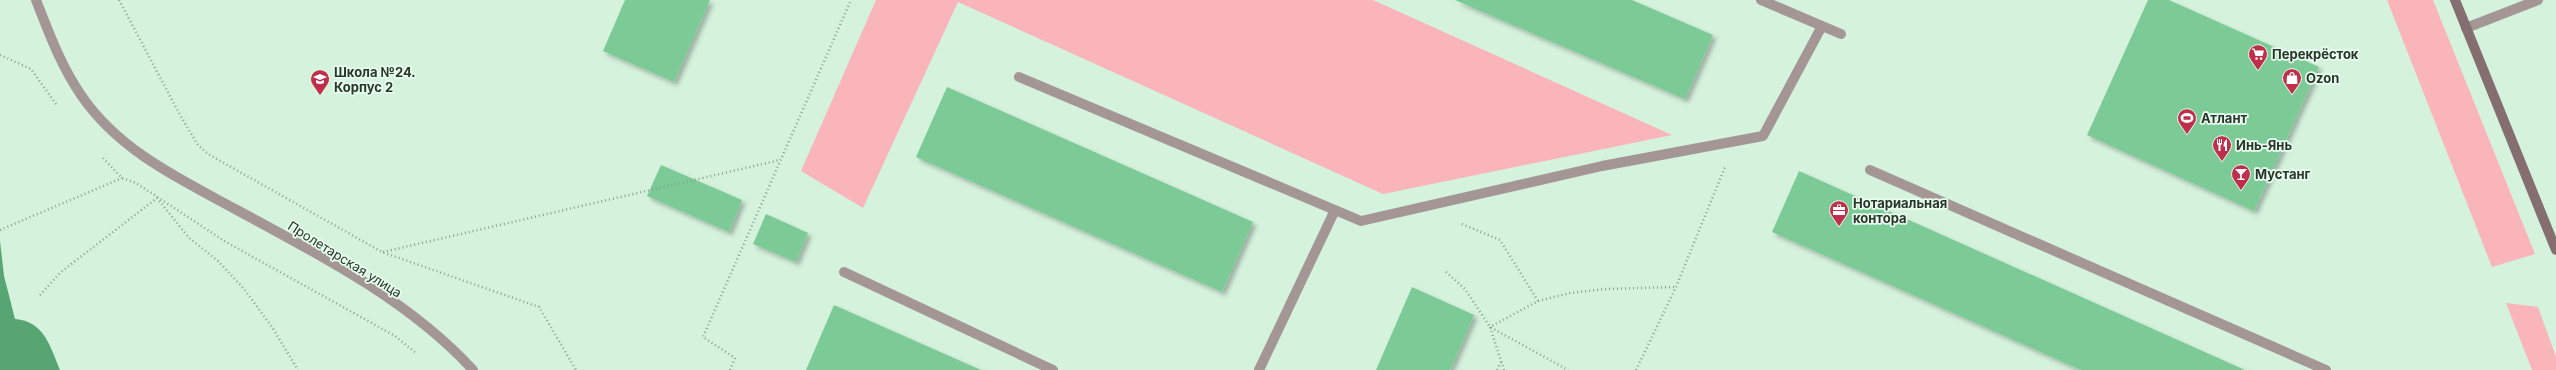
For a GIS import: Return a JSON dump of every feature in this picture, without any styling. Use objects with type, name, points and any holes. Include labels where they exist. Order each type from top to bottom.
[{"type":"main road","points":[[2455,0],[2556,250]]},
{"type":"street","name":"Пролетарская улица","points":[[36,0],[54,48],[81,96],[123,141],[166,172],[276,232],[382,294],[437,336],[473,370]]},
{"type":"street","points":[[1761,0],[1841,34]]},
{"type":"street","points":[[2466,28],[2538,0]]},
{"type":"street","points":[[1019,77],[1361,221],[1602,166],[1763,136],[1822,26]]},
{"type":"street","points":[[1870,170],[2326,370]]},
{"type":"street","points":[[1259,370],[1335,210]]},
{"type":"street","points":[[844,272],[1053,370]]},
{"type":"path","points":[[119,0],[198,145],[237,172],[382,252],[539,306],[576,370]]},
{"type":"path","points":[[730,370],[735,358],[703,337],[851,0]]},
{"type":"path","points":[[382,252],[780,160]]},
{"type":"path","points":[[1636,370],[1676,287],[1728,161]]},
{"type":"path","points":[[0,230],[122,178],[136,184],[226,242],[396,336],[419,355]]},
{"type":"path","points":[[40,295],[60,272],[157,198]]},
{"type":"path","points":[[157,198],[189,238],[218,261],[244,289],[272,327],[298,370]]},
{"type":"path","points":[[1456,221],[1500,240],[1538,300]]},
{"type":"path","points":[[1446,272],[1465,289],[1490,327],[1504,370]]},
{"type":"path","points":[[1490,327],[1538,300],[1605,289],[1676,287]]},
{"type":"path","points":[[1490,327],[1568,370]]},
{"type":"path","points":[[1497,370],[1501,361]]},
{"type":"shaded area","points":[[876,0],[1373,0],[1672,135],[1383,194],[958,2],[863,208],[801,171]]},
{"type":"shaded area","points":[[2387,0],[2433,0],[2535,254],[2492,267]]},
{"type":"shaded area","points":[[0,241],[4,276],[15,319],[33,324],[45,336],[60,370],[0,370]]},
{"type":"shaded area","points":[[2506,303],[2538,307],[2556,357],[2556,370],[2532,370]]},
{"type":"building","points":[[625,0],[710,0],[674,82],[603,51]]},
{"type":"building","points":[[1455,0],[1632,0],[1713,35],[1685,99]]},
{"type":"building","points":[[2148,0],[2169,0],[2319,67],[2254,211],[2087,135]]},
{"type":"building","points":[[947,87],[1253,222],[1222,292],[916,157]]},
{"type":"building","points":[[661,165],[742,200],[729,232],[647,196]]},
{"type":"building","points":[[1799,171],[2245,370],[2081,370],[1772,232]]},
{"type":"building","points":[[766,214],[808,233],[796,262],[753,244]]},
{"type":"building","points":[[1412,287],[1474,315],[1450,370],[1376,370]]},
{"type":"building","points":[[834,305],[981,370],[806,370]]},
{"type":"place","name":"Перекрёсток","points":[[2258,71]]},
{"type":"place","name":"Ozon","points":[[2292,95]]},
{"type":"place","name":"Школа №24. Корпус 2","points":[[320,96]]},
{"type":"place","name":"Атлант","points":[[2187,135]]},
{"type":"place","name":"Инь-Янь","points":[[2222,162]]},
{"type":"place","name":"Мустанг","points":[[2241,191]]},
{"type":"place","name":"Нотариальная контора","points":[[1839,227]]}]
